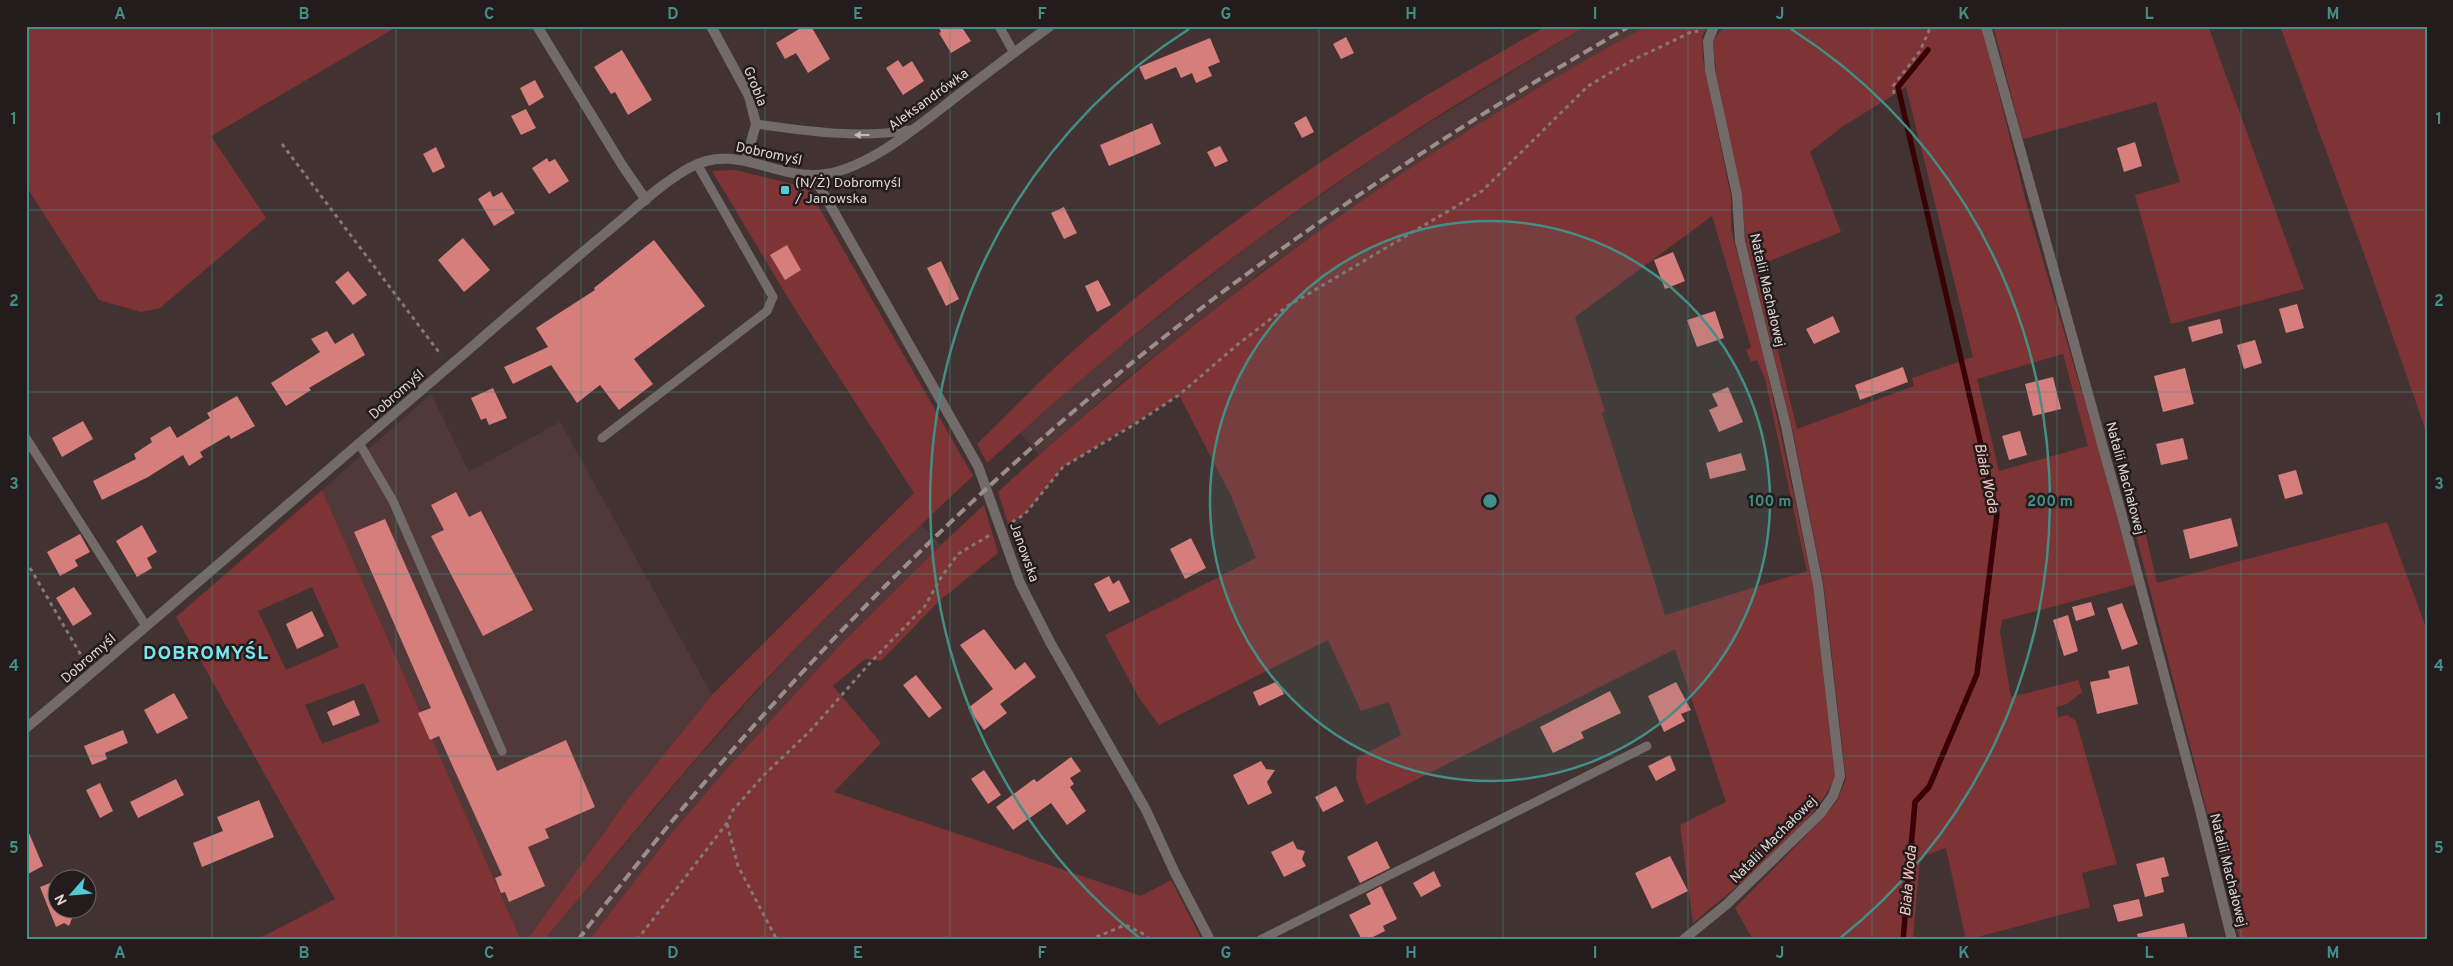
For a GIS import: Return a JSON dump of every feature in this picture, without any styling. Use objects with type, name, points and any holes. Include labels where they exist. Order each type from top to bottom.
[{"type":"street","points":[[537,26],[622,166],[646,200]]},
{"type":"street","name":"Grobla","points":[[711,26],[718,35],[749,96],[756,124],[746,160]]},
{"type":"street","name":"Aleksandrówka","points":[[813,175],[826,174],[850,167],[880,151],[1050,26]]},
{"type":"street","name":"Natalii Machałowej","points":[[1986,26],[2122,516],[2200,810],[2232,940]]},
{"type":"street","name":"Natalii Machałowej","points":[[1683,940],[1727,904],[1820,814],[1833,796],[1840,776],[1818,585],[1786,426],[1740,241],[1737,195],[1710,70],[1708,41],[1712,31]]},
{"type":"street","name":"Dobromyśl","points":[[26,728],[646,200],[697,164],[713,158],[746,160],[793,173],[813,175]]},
{"type":"street","name":"Janowska","points":[[813,175],[978,466],[1020,583],[1050,642],[1146,810],[1175,873],[1210,940]]},
{"type":"lane","points":[[999,26],[1014,53]]},
{"type":"lane","points":[[756,124],[843,136],[881,135],[910,130]]},
{"type":"lane","points":[[602,438],[767,311],[773,297],[697,164]]},
{"type":"lane","points":[[26,438],[146,626]]},
{"type":"lane","points":[[359,443],[393,501],[502,751]]},
{"type":"lane","points":[[1260,940],[1648,746]]},
{"type":"path","points":[[1894,94],[1893,86],[1920,51],[1931,26]]},
{"type":"path","points":[[637,940],[727,823],[733,810],[763,776],[811,730],[870,662],[925,606],[940,579],[958,554],[971,545],[1002,530],[1025,514],[1063,467],[1179,395],[1236,345],[1286,307],[1482,191],[1588,86],[1629,62],[1689,33],[1712,31]]},
{"type":"path","points":[[282,144],[449,366]]},
{"type":"path","points":[[26,561],[92,673]]},
{"type":"path","points":[[727,823],[738,866],[777,940]]},
{"type":"path","points":[[1088,940],[1125,925],[1146,935],[1149,940]]},
{"type":"shaded area","points":[[26,26],[398,26],[211,136],[266,218],[160,308],[141,312],[99,300],[26,186]]},
{"type":"shaded area","points":[[1547,26],[1586,26],[1433,119],[1280,223],[1179,299],[1130,339],[987,463],[977,444],[1066,357],[1149,287],[1258,205],[1314,167],[1429,94]]},
{"type":"shaded area","points":[[1586,26],[1647,26],[1518,99],[1270,265],[1124,380],[1039,455],[1020,433],[1097,365],[1255,241],[1384,151]]},
{"type":"shaded area","points":[[1647,26],[1708,26],[1702,36],[1703,60],[1731,197],[1731,229],[1766,366],[1813,586],[1835,776],[1825,796],[1793,836],[1752,874],[1693,923],[1680,825],[1726,802],[1675,649],[1366,805],[1356,779],[1357,758],[1401,735],[1389,702],[1361,711],[1328,640],[1159,725],[1139,698],[1105,635],[1256,558],[1231,496],[1179,395],[1063,467],[1025,514],[1008,524],[998,492],[1073,425],[1150,361],[1308,239],[1473,127],[1559,75]],"holes":[[[1712,216],[1751,347],[1746,350],[1751,362],[1757,360],[1765,379],[1807,571],[1665,615],[1602,413],[1605,411],[1575,317]]]},
{"type":"shaded area","points":[[1724,26],[1980,26],[1983,31],[2027,206],[2097,444],[2135,585],[2002,620],[2000,632],[2011,697],[2078,680],[2082,692],[2067,704],[2056,707],[2058,717],[2067,715],[2076,721],[2117,864],[2082,873],[2090,907],[1966,940],[1946,848],[1920,857],[1913,940],[1753,940],[1735,908],[1825,816],[1837,801],[1846,779],[1824,587],[1793,432],[1746,242],[1742,200],[1716,72],[1713,41]],"holes":[[[1906,87],[1973,357],[1912,378],[1914,386],[1797,429],[1757,266],[1841,232],[1810,152],[1842,127]],[[2063,354],[2088,446],[1999,471],[1977,379]]]},
{"type":"shaded area","points":[[1993,26],[2208,26],[2304,289],[2171,324],[2135,195],[2180,182],[2156,102],[2023,139]]},
{"type":"shaded area","points":[[2280,26],[2427,26],[2427,434],[2362,248]]},
{"type":"shaded area","points":[[735,170],[805,187],[812,195],[973,476],[791,653],[696,758],[544,940],[527,940],[628,799],[712,695],[914,493],[791,303],[712,171]]},
{"type":"shaded area","points":[[431,394],[469,472],[560,422],[712,695],[628,799],[527,940],[521,940],[322,490]]},
{"type":"shaded area","points":[[322,490],[521,940],[256,940],[335,899],[176,617]],"holes":[[[312,587],[339,647],[286,670],[258,611]],[[364,683],[380,722],[322,744],[305,705]]]},
{"type":"shaded area","points":[[984,505],[998,553],[938,602],[881,661],[865,659],[833,686],[881,743],[834,792],[1141,896],[1171,880],[1202,940],[589,940],[675,829],[730,765],[840,645]]},
{"type":"shaded area","points":[[2139,505],[2157,583],[2387,522],[2427,630],[2427,940],[2240,940],[2129,508]]},
{"type":"shaded area","points":[[921,524],[941,545],[840,645],[730,765],[675,829],[589,940],[544,940],[695,761],[790,654]]},
{"type":"building","points":[[804,26],[811,26],[830,59],[808,73],[796,53],[785,59],[776,43]]},
{"type":"building","points":[[938,26],[961,26],[971,41],[951,53],[939,33],[941,32]]},
{"type":"building","points":[[1346,37],[1354,53],[1341,59],[1333,44]]},
{"type":"building","points":[[1210,38],[1220,62],[1208,67],[1212,76],[1196,83],[1192,73],[1181,78],[1176,67],[1145,80],[1139,67]]},
{"type":"building","points":[[622,50],[652,100],[628,115],[615,92],[611,94],[594,67]]},
{"type":"building","points":[[898,60],[903,67],[912,61],[924,81],[903,95],[886,68]]},
{"type":"building","points":[[535,80],[544,97],[529,106],[520,88]]},
{"type":"building","points":[[526,109],[536,128],[521,135],[511,116]]},
{"type":"building","points":[[1306,116],[1314,132],[1302,138],[1294,123]]},
{"type":"building","points":[[1152,123],[1161,144],[1109,166],[1100,145]]},
{"type":"building","points":[[2135,142],[2142,166],[2124,172],[2117,148]]},
{"type":"building","points":[[1220,146],[1228,161],[1215,167],[1207,152]]},
{"type":"building","points":[[436,147],[445,167],[433,173],[423,154]]},
{"type":"building","points":[[547,158],[549,162],[555,159],[569,181],[549,194],[532,168]]},
{"type":"building","points":[[490,191],[493,197],[502,192],[515,213],[494,226],[478,199]]},
{"type":"building","points":[[1064,207],[1077,233],[1064,239],[1051,213]]},
{"type":"building","points":[[463,238],[490,270],[464,292],[438,260]]},
{"type":"building","points":[[654,240],[705,306],[634,359],[653,384],[619,410],[600,385],[577,403],[551,365],[513,384],[504,367],[548,347],[536,328],[595,290],[594,288]]},
{"type":"building","points":[[787,245],[801,270],[785,280],[770,255]]},
{"type":"building","points":[[1673,252],[1685,281],[1665,289],[1654,260]]},
{"type":"building","points":[[941,261],[959,299],[946,306],[927,268]]},
{"type":"building","points":[[348,271],[367,295],[353,305],[335,282]]},
{"type":"building","points":[[1098,280],[1111,305],[1097,312],[1085,286]]},
{"type":"building","points":[[2297,304],[2304,328],[2286,333],[2279,309]]},
{"type":"building","points":[[1715,311],[1724,338],[1697,347],[1687,320]]},
{"type":"building","points":[[1833,316],[1840,332],[1814,344],[1806,329]]},
{"type":"building","points":[[2220,319],[2223,333],[2192,342],[2188,327]]},
{"type":"building","points":[[327,331],[335,344],[353,333],[365,355],[309,388],[311,390],[286,406],[271,383],[320,352],[311,339]]},
{"type":"building","points":[[2255,340],[2262,363],[2244,369],[2237,345]]},
{"type":"building","points":[[1903,367],[1908,382],[1860,400],[1855,385]]},
{"type":"building","points":[[2185,368],[2194,404],[2163,412],[2154,376]]},
{"type":"building","points":[[2053,377],[2061,409],[2033,416],[2025,384]]},
{"type":"building","points":[[1728,387],[1743,422],[1719,432],[1709,410],[1718,406],[1712,394]]},
{"type":"building","points":[[493,388],[507,418],[489,425],[486,418],[481,420],[471,398]]},
{"type":"building","points":[[237,396],[255,426],[231,439],[229,435],[200,452],[203,457],[189,466],[183,455],[148,477],[102,500],[93,481],[136,459],[134,454],[152,442],[150,438],[170,426],[177,438],[210,418],[207,413]]},
{"type":"building","points":[[83,421],[93,439],[62,457],[52,438]]},
{"type":"building","points":[[2020,431],[2027,455],[2009,460],[2002,436]]},
{"type":"building","points":[[2183,438],[2188,459],[2161,465],[2156,444]]},
{"type":"building","points":[[1741,453],[1746,470],[1710,479],[1706,463]]},
{"type":"building","points":[[2296,470],[2303,494],[2285,499],[2278,475]]},
{"type":"building","points":[[456,492],[469,517],[481,511],[533,610],[483,636],[431,536],[444,530],[431,505]]},
{"type":"building","points":[[2231,518],[2238,546],[2190,559],[2183,530]]},
{"type":"building","points":[[385,519],[497,771],[566,740],[595,807],[545,829],[549,838],[528,847],[545,886],[509,902],[505,892],[501,893],[495,878],[502,875],[439,736],[430,740],[418,713],[431,708],[354,532]]},
{"type":"building","points":[[142,525],[157,552],[147,558],[152,568],[137,577],[116,541]]},
{"type":"building","points":[[80,534],[90,552],[75,560],[78,566],[60,576],[47,552]]},
{"type":"building","points":[[1191,538],[1206,568],[1185,579],[1170,549]]},
{"type":"building","points":[[1109,576],[1113,584],[1119,580],[1130,602],[1109,612],[1094,584]]},
{"type":"building","points":[[74,587],[92,614],[73,626],[56,598]]},
{"type":"building","points":[[2091,602],[2095,615],[2076,621],[2072,607]]},
{"type":"building","points":[[2122,603],[2138,644],[2122,650],[2107,608]]},
{"type":"building","points":[[312,611],[324,636],[297,649],[286,624]]},
{"type":"building","points":[[2068,615],[2078,651],[2064,656],[2053,620]]},
{"type":"building","points":[[984,629],[1015,670],[1025,662],[1036,677],[1000,704],[1007,713],[984,730],[968,708],[993,689],[960,645]]},
{"type":"building","points":[[2129,666],[2138,704],[2097,714],[2090,682],[2110,678],[2108,671]]},
{"type":"building","points":[[916,675],[942,708],[929,718],[903,685]]},
{"type":"building","points":[[1278,681],[1284,694],[1259,706],[1253,692]]},
{"type":"building","points":[[1676,682],[1691,710],[1681,714],[1685,721],[1664,732],[1648,696]]},
{"type":"building","points":[[1610,691],[1621,713],[1581,732],[1584,738],[1553,753],[1540,727]]},
{"type":"building","points":[[174,693],[188,718],[157,734],[144,710]]},
{"type":"building","points":[[354,700],[360,715],[333,726],[327,712]]},
{"type":"building","points":[[123,730],[128,743],[105,753],[107,759],[92,765],[84,746]]},
{"type":"building","points":[[1670,755],[1676,770],[1656,781],[1648,766]]},
{"type":"building","points":[[1071,757],[1081,771],[1070,778],[1074,784],[1070,787],[1086,811],[1067,825],[1051,803],[1013,830],[996,807],[1034,779],[1037,782]]},
{"type":"building","points":[[1261,761],[1266,769],[1275,770],[1267,782],[1272,793],[1248,805],[1233,775]]},
{"type":"building","points":[[984,770],[1001,795],[988,804],[971,779]]},
{"type":"building","points":[[176,779],[184,795],[138,818],[130,802]]},
{"type":"building","points":[[100,783],[113,811],[100,818],[86,790]]},
{"type":"building","points":[[1336,786],[1344,801],[1323,812],[1315,797]]},
{"type":"building","points":[[259,800],[274,837],[202,867],[193,843],[223,831],[217,817]]},
{"type":"building","points":[[26,826],[43,866],[26,875]]},
{"type":"building","points":[[1293,841],[1297,849],[1305,851],[1302,859],[1306,866],[1284,877],[1271,852]]},
{"type":"building","points":[[1377,841],[1390,868],[1360,883],[1347,857]]},
{"type":"building","points":[[1670,856],[1688,891],[1652,909],[1635,873]]},
{"type":"building","points":[[2164,857],[2169,876],[2161,878],[2164,892],[2145,897],[2136,864]]},
{"type":"building","points":[[1434,871],[1441,886],[1421,897],[1413,883]]},
{"type":"building","points":[[48,884],[48,907],[40,887]]},
{"type":"building","points":[[1381,886],[1397,919],[1383,926],[1385,931],[1367,940],[1362,940],[1349,915],[1371,904],[1366,894]]},
{"type":"building","points":[[2139,899],[2143,916],[2118,922],[2113,905]]},
{"type":"building","points":[[52,918],[72,918],[69,926],[64,923],[56,927]]},
{"type":"building","points":[[2184,923],[2188,940],[2138,940],[2137,934]]},
{"type":"waterway","name":"Biała Woda","points":[[1903,940],[1915,802],[1929,787],[1977,674],[1997,514],[1898,87],[1928,50]]},
{"type":"railway","points":[[578,940],[651,847],[728,755],[807,667],[890,581],[976,498],[1065,419],[1156,343],[1251,271],[1343,206],[1437,143],[1533,83],[1630,26]]},
{"type":"place","name":"(N/Ż) Dobromyśl / Janowska","points":[[785,190]]},
{"type":"district","name":"DOBROMYŚL","points":[[206,652]]}]
